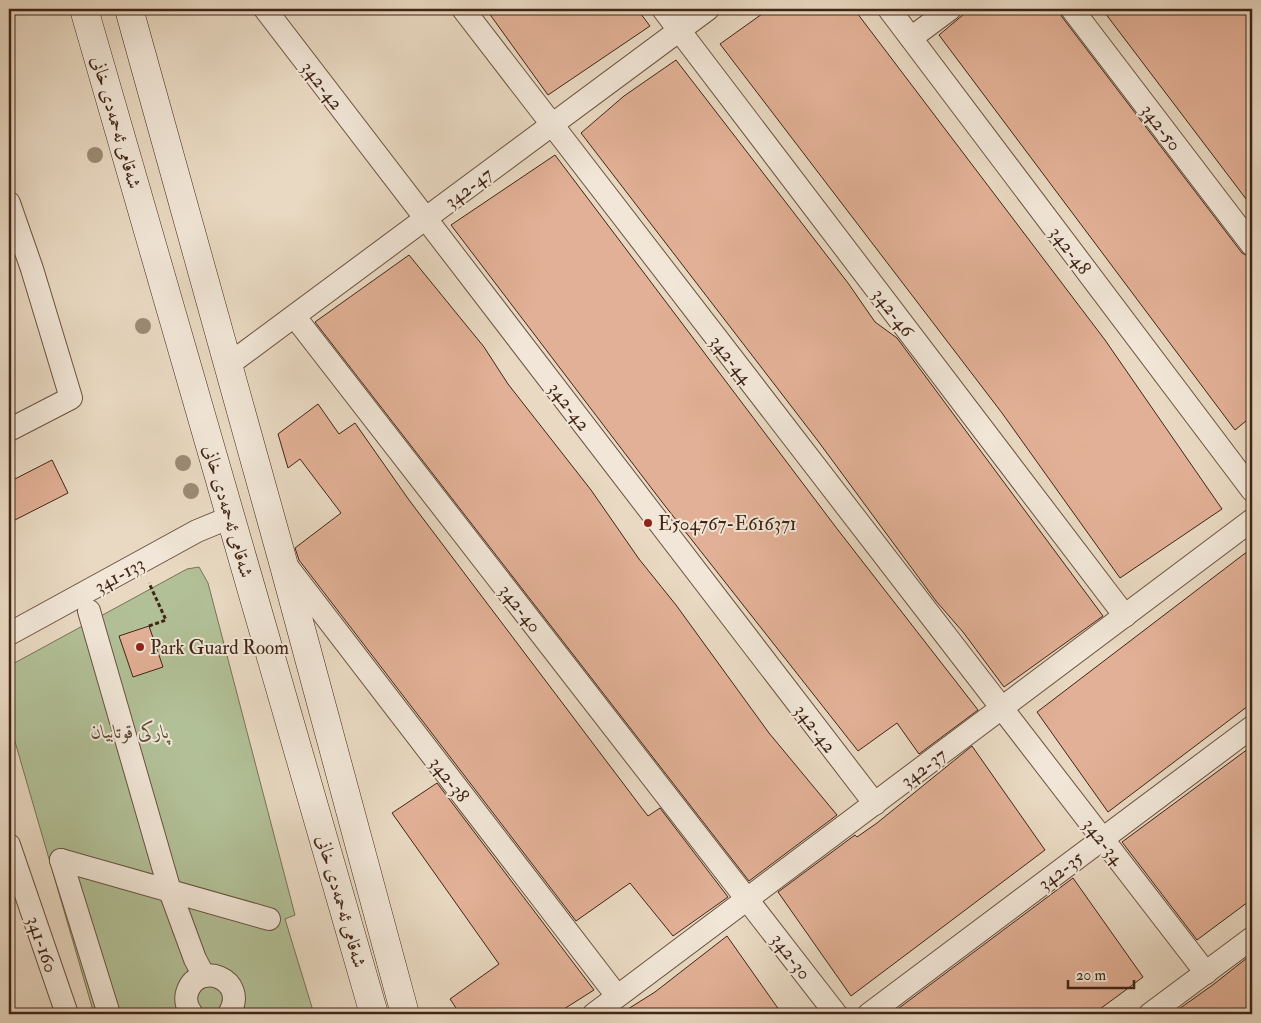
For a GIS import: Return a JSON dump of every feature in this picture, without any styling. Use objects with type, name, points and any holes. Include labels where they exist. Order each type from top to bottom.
[{"type":"main road","name":"شەقامی ئەحمەدی خانی","points":[[84,9],[374,1014]]},
{"type":"main road","name":"شەقامی ئەحمەدی خانی","points":[[129,9],[283,562],[405,1014]]},
{"type":"main road","points":[[353,938],[382,930]]},
{"type":"street","name":"342-42","points":[[265,9],[874,804]]},
{"type":"street","name":"342-44","points":[[463,9],[1001,709]]},
{"type":"street","name":"342-46","points":[[663,9],[1125,616]]},
{"type":"street","name":"342-47","points":[[228,365],[708,9]]},
{"type":"street","name":"342-48","points":[[889,9],[1252,490]]},
{"type":"street","points":[[911,38],[950,9]]},
{"type":"street","name":"342-50","points":[[1072,9],[1252,245]]},
{"type":"street","points":[[9,203],[32,269],[71,398],[9,430]]},
{"type":"street","name":"342-40","points":[[295,317],[748,899]]},
{"type":"street","name":"341-133","points":[[9,634],[197,531],[231,517]]},
{"type":"street","name":"342-37","points":[[594,1014],[1252,520]]},
{"type":"street","name":"342-38","points":[[283,562],[618,996]]},
{"type":"street","points":[[89,612],[170,891],[195,959],[204,976]]},
{"type":"street","name":"342-34","points":[[1001,709],[1206,973]]},
{"type":"street","name":"342-35","points":[[869,1014],[1252,727]]},
{"type":"street","name":"341-160","points":[[9,845],[67,1014]]},
{"type":"street","points":[[109,1014],[61,860],[269,919]]},
{"type":"street","name":"342-30","points":[[748,899],[836,1014]]},
{"type":"street","points":[[1150,1014],[1252,938]]},
{"type":"street","points":[[192,1014],[187,1005],[188,990],[197,978],[204,976],[219,977],[231,986],[235,1000],[229,1014]]},
{"type":"path","points":[[147,578],[166,620],[149,626]]},
{"type":"green space","name":"پارکی قوتابیان","points":[[199,567],[208,583],[295,915],[285,919],[314,1014],[94,1014],[9,721],[9,666],[187,569]]},
{"type":"building","points":[[486,9],[637,9],[650,26],[548,95]]},
{"type":"building","points":[[769,9],[854,9],[1105,340],[1222,509],[1120,578],[1002,413],[720,44]]},
{"type":"building","points":[[970,9],[1058,9],[1062,17],[1242,253],[1252,258],[1252,416],[1235,430],[939,35]]},
{"type":"building","points":[[1102,9],[1252,9],[1252,207],[1237,187]]},
{"type":"building","points":[[676,60],[848,283],[875,322],[897,338],[1103,616],[1004,687],[963,632],[936,601],[818,441],[581,133],[624,96]]},
{"type":"building","points":[[555,155],[838,530],[978,710],[919,754],[897,723],[858,751],[662,502],[451,225]]},
{"type":"building","points":[[409,255],[484,347],[508,384],[591,490],[639,559],[676,605],[769,733],[837,815],[749,881],[315,322]]},
{"type":"building","points":[[318,404],[339,434],[355,423],[409,500],[648,816],[660,808],[728,897],[673,936],[630,883],[576,921],[299,560],[295,548],[341,513],[300,459],[288,468],[278,434]]},
{"type":"building","points":[[52,460],[68,493],[9,523],[9,482]]},
{"type":"building","points":[[1252,548],[1252,703],[1108,812],[1037,712]]},
{"type":"building","name":"Park Guard Room","points":[[149,626],[163,667],[133,677],[119,636]]},
{"type":"building","points":[[972,746],[1045,850],[851,996],[778,892],[855,835],[857,837],[877,823]]},
{"type":"building","points":[[1252,746],[1252,899],[1197,940],[1122,842]]},
{"type":"building","points":[[437,783],[594,990],[556,1014],[460,1014],[450,999],[499,964],[392,813]]},
{"type":"building","points":[[1073,878],[1143,977],[1119,995],[1093,1014],[891,1014]]},
{"type":"building","points":[[727,936],[782,1014],[620,1014],[655,992]]},
{"type":"building","points":[[1252,954],[1252,1014],[1172,1014],[1214,984]]},
{"type":"place","name":"E504767-E616371","points":[[648,523]]},
{"type":"place","name":"Park Guard Room","points":[[140,647]]}]
